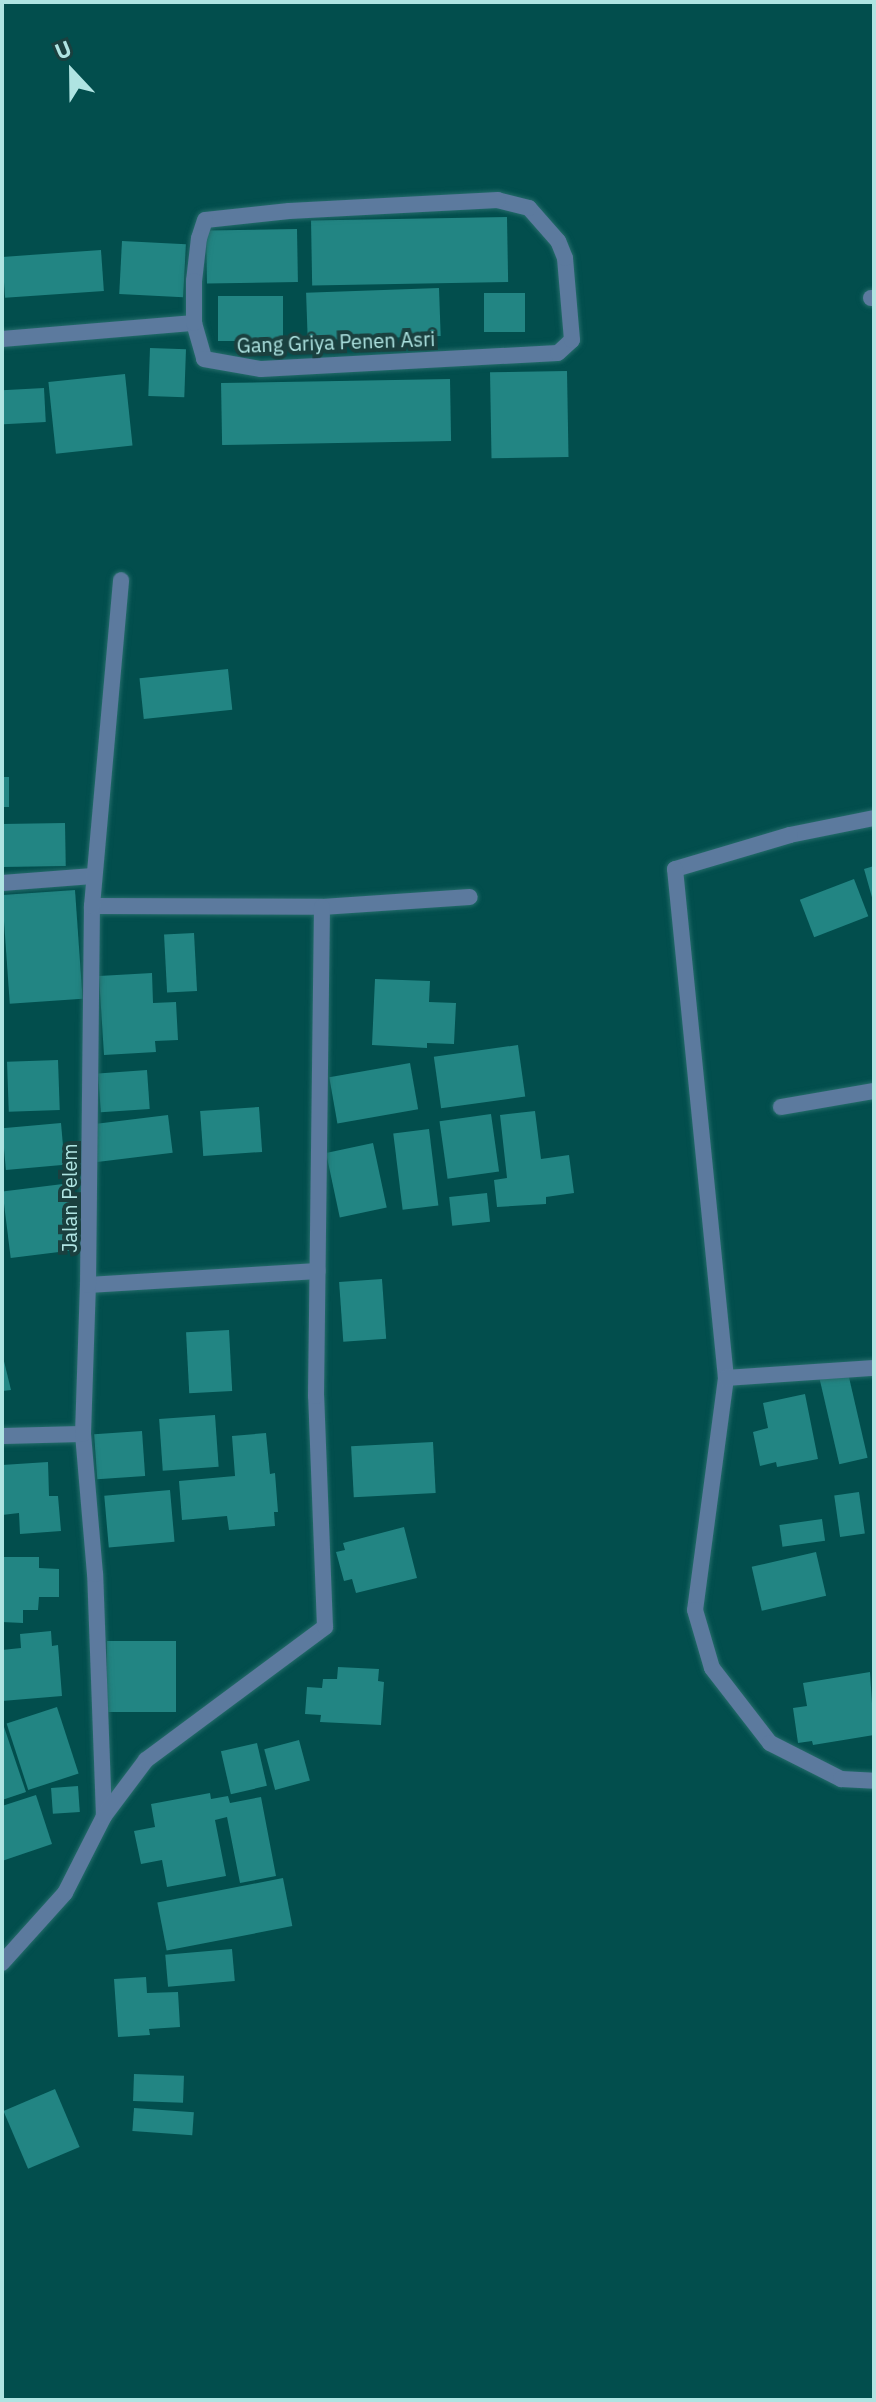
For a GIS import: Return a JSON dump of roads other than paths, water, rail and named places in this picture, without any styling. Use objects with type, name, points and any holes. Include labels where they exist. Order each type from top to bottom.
[{"type":"street","name":"Gang Griya Penen Asri","points":[[498,200],[529,208],[547,226],[562,249],[572,340],[558,353],[261,369],[234,367],[204,359],[198,350],[194,323],[199,238],[202,223],[209,218],[498,200]]},
{"type":"street","points":[[2,339],[194,323]]},
{"type":"street","name":"Jalan Pelem","points":[[104,1816],[95,1574],[83,1434],[93,876],[121,580]]},
{"type":"street","points":[[874,818],[790,835],[675,869],[726,1378],[695,1610],[712,1668],[770,1743],[841,1779],[874,1781]]},
{"type":"street","points":[[2,883],[93,876]]},
{"type":"street","points":[[92,906],[322,907],[470,897]]},
{"type":"street","points":[[2,1963],[65,1893],[104,1816],[146,1760],[325,1627],[316,1396],[322,907]]},
{"type":"street","points":[[781,1107],[874,1091]]},
{"type":"street","points":[[88,1285],[318,1271]]},
{"type":"street","points":[[726,1378],[874,1368]]},
{"type":"street","points":[[2,1436],[83,1434]]}]
